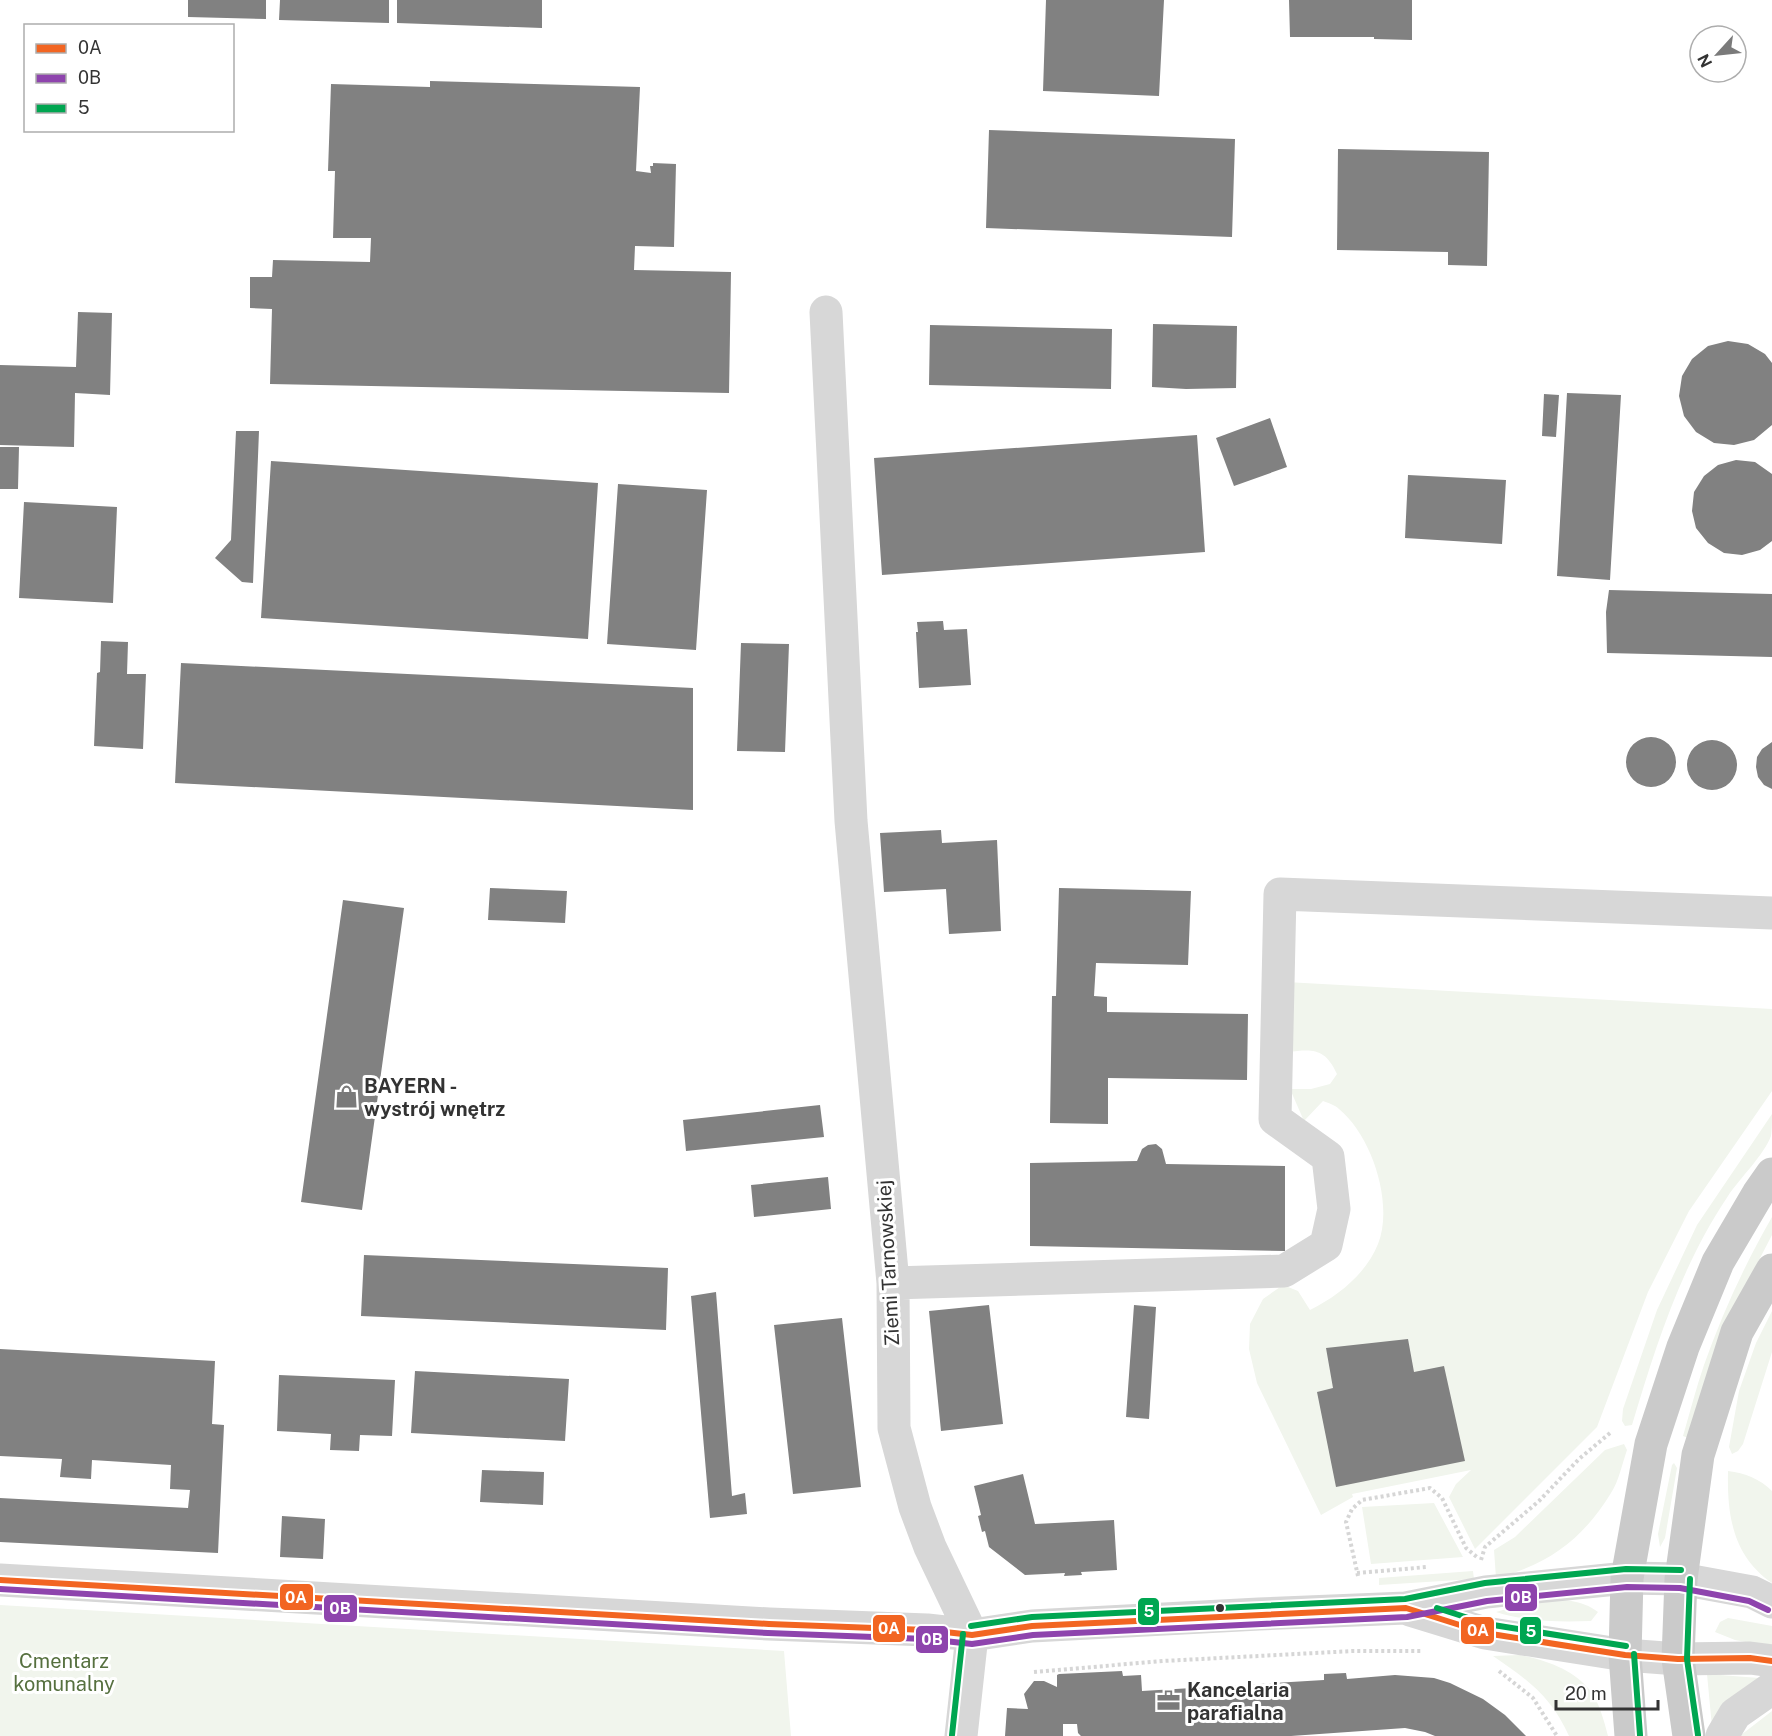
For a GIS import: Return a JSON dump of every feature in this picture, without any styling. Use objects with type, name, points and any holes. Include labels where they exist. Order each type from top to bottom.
[{"type":"main road","points":[[1631,1736],[1625,1655],[1627,1578],[1651,1443],[1683,1347],[1718,1262],[1772,1174]]},
{"type":"main road","points":[[1689,1736],[1678,1659],[1681,1580],[1698,1455],[1737,1332],[1772,1270]]},
{"type":"street","name":"Ziemi Tarnowskiej","points":[[826,312],[851,821],[893,1283],[894,1428],[915,1507],[930,1547],[972,1635]]},
{"type":"street","points":[[893,1283],[1284,1271],[1326,1245],[1334,1209],[1328,1156],[1275,1119],[1280,894],[1772,914]]},
{"type":"street","points":[[0,1580],[757,1623],[927,1630],[972,1635],[1032,1626],[1406,1608],[1486,1592],[1627,1578],[1681,1580],[1752,1592],[1772,1602]]},
{"type":"street","points":[[1406,1608],[1485,1633],[1625,1655],[1678,1659],[1750,1658],[1772,1661]]},
{"type":"street","points":[[961,1736],[972,1635]]},
{"type":"street","points":[[1722,1736],[1735,1714],[1772,1688]]},
{"type":"path","points":[[1481,1560],[1485,1547],[1539,1501],[1579,1459],[1610,1433]]},
{"type":"path","points":[[1365,1610],[1346,1522],[1352,1509],[1362,1500],[1430,1488],[1442,1498],[1466,1548],[1481,1560]]},
{"type":"path","points":[[1473,1562],[1481,1560]]},
{"type":"path","points":[[1357,1573],[1431,1566]]},
{"type":"path","points":[[1034,1671],[1162,1661],[1353,1651],[1427,1652]]},
{"type":"path","points":[[1497,1670],[1533,1698],[1557,1736]]},
{"type":"green space","points":[[1286,982],[1772,1009],[1772,1091],[1689,1211],[1648,1292],[1597,1427],[1475,1549],[1449,1497],[1456,1484],[1471,1470],[1352,1494],[1353,1497],[1321,1515],[1257,1383],[1249,1349],[1250,1324],[1263,1299],[1283,1285],[1298,1291],[1310,1310],[1341,1291],[1359,1274],[1373,1255],[1382,1228],[1383,1210],[1377,1172],[1361,1136],[1339,1109],[1323,1101],[1304,1121],[1290,1089],[1311,1089],[1330,1084],[1337,1074],[1328,1059],[1317,1052],[1288,1052]]},
{"type":"green space","points":[[1772,1114],[1771,1136],[1768,1143],[1728,1196],[1711,1223],[1683,1278],[1671,1307],[1632,1425],[1625,1426],[1622,1421],[1623,1409],[1657,1310],[1697,1225]]},
{"type":"green space","points":[[1772,1217],[1772,1235],[1745,1287],[1688,1438],[1683,1436],[1698,1382],[1718,1327]]},
{"type":"green space","points":[[1772,1311],[1772,1352],[1743,1444],[1738,1451],[1732,1454],[1729,1447],[1739,1391],[1756,1343]]},
{"type":"green space","points":[[1624,1444],[1627,1450],[1616,1483],[1589,1524],[1548,1558],[1515,1573],[1496,1578],[1494,1550],[1515,1537],[1605,1450]]},
{"type":"green space","points":[[1674,1463],[1677,1468],[1665,1538],[1660,1547],[1658,1534]]},
{"type":"green space","points":[[1728,1471],[1752,1477],[1772,1491],[1772,1583],[1749,1560],[1735,1534],[1729,1504]]},
{"type":"green space","points":[[1434,1503],[1463,1557],[1371,1564],[1362,1507]]},
{"type":"green space","points":[[1473,1571],[1474,1579],[1379,1585],[1379,1578]]},
{"type":"green space","points":[[1542,1599],[1578,1602],[1598,1612],[1591,1621],[1543,1621],[1496,1612]]},
{"type":"green space","name":"Cmentarz komunalny","points":[[0,1605],[784,1651],[791,1736],[0,1736]]},
{"type":"green space","points":[[1728,1618],[1772,1626],[1772,1647],[1735,1640],[1715,1632],[1720,1622]]},
{"type":"green space","points":[[1520,1655],[1556,1666],[1581,1681],[1595,1698],[1608,1736],[1569,1736],[1546,1699],[1517,1673],[1493,1656]]},
{"type":"green space","points":[[1707,1674],[1772,1679],[1712,1727]]},
{"type":"green space","points":[[1772,1711],[1772,1736],[1741,1736],[1741,1735]]},
{"type":"building","points":[[188,0],[266,0],[266,19],[188,17]]},
{"type":"building","points":[[280,0],[389,0],[389,23],[279,20]]},
{"type":"building","points":[[397,0],[542,0],[542,28],[397,23]]},
{"type":"building","points":[[1046,0],[1164,0],[1159,96],[1043,91]]},
{"type":"building","points":[[1289,0],[1412,0],[1412,40],[1374,39],[1374,37],[1290,37]]},
{"type":"building","points":[[430,81],[640,87],[636,171],[651,173],[650,166],[653,166],[653,163],[676,164],[674,247],[635,246],[634,270],[731,272],[729,393],[270,384],[272,309],[250,308],[250,277],[272,277],[273,260],[370,262],[371,238],[333,238],[335,171],[328,171],[331,84],[430,87]]},
{"type":"building","points":[[989,130],[1235,139],[1232,237],[986,228]]},
{"type":"building","points":[[1338,149],[1489,152],[1487,266],[1448,265],[1448,252],[1337,250]]},
{"type":"building","points":[[78,312],[112,313],[110,395],[75,393],[74,447],[0,445],[0,365],[76,367]]},
{"type":"building","points":[[1153,324],[1237,326],[1236,388],[1152,387]]},
{"type":"building","points":[[930,325],[1112,329],[1111,389],[929,385]]},
{"type":"building","points":[[1728,341],[1748,344],[1765,354],[1772,363],[1772,425],[1754,440],[1734,445],[1714,443],[1696,432],[1684,416],[1679,396],[1682,376],[1692,359],[1708,346]]},
{"type":"building","points":[[1567,393],[1621,395],[1610,580],[1557,576]]},
{"type":"building","points":[[1544,394],[1559,395],[1556,437],[1542,436]]},
{"type":"building","points":[[1270,418],[1287,467],[1234,486],[1216,438]]},
{"type":"building","points":[[236,431],[259,431],[253,583],[242,582],[215,558],[231,540]]},
{"type":"building","points":[[1197,435],[1205,552],[882,575],[874,458]]},
{"type":"building","points":[[0,447],[19,447],[18,489],[0,489]]},
{"type":"building","points":[[1736,460],[1755,462],[1772,474],[1772,541],[1760,550],[1742,555],[1724,553],[1708,543],[1696,528],[1692,511],[1694,492],[1704,476],[1718,465]]},
{"type":"building","points":[[271,461],[598,483],[588,639],[261,618]]},
{"type":"building","points":[[1408,475],[1506,480],[1502,544],[1405,538]]},
{"type":"building","points":[[618,484],[707,490],[696,650],[607,644]]},
{"type":"building","points":[[24,502],[117,507],[113,603],[19,598]]},
{"type":"building","points":[[1609,590],[1772,594],[1772,657],[1607,653],[1606,612]]},
{"type":"building","points":[[943,621],[944,630],[967,629],[971,685],[919,688],[917,622]]},
{"type":"building","points":[[101,641],[128,642],[127,674],[146,674],[143,749],[94,746],[97,673],[100,672]]},
{"type":"building","points":[[741,643],[789,644],[785,752],[737,751]]},
{"type":"building","points":[[181,663],[693,688],[693,810],[175,783]]},
{"type":"building","points":[[1646,737],[1656,737],[1669,744],[1676,757],[1676,767],[1669,780],[1656,787],[1646,787],[1637,783],[1630,776],[1626,767],[1626,757],[1630,748],[1637,741]]},
{"type":"building","points":[[1707,740],[1717,740],[1730,747],[1737,760],[1737,770],[1730,783],[1717,790],[1707,790],[1698,786],[1691,779],[1687,770],[1687,760],[1691,751],[1698,744]]},
{"type":"building","points":[[1772,742],[1772,789],[1764,785],[1758,777],[1756,767],[1757,757],[1762,749]]},
{"type":"building","points":[[941,830],[942,843],[997,840],[1001,931],[949,934],[946,889],[884,892],[880,833]]},
{"type":"building","points":[[490,888],[567,891],[565,923],[488,920]]},
{"type":"building","points":[[1059,888],[1191,891],[1188,965],[1096,963],[1094,996],[1107,997],[1107,1012],[1248,1014],[1247,1080],[1108,1078],[1108,1124],[1050,1123],[1052,996],[1056,996]]},
{"type":"building","points":[[343,900],[404,908],[362,1210],[301,1202]]},
{"type":"building","points":[[820,1105],[824,1137],[686,1151],[683,1120]]},
{"type":"building","points":[[1156,1144],[1162,1149],[1166,1164],[1285,1166],[1285,1251],[1030,1246],[1030,1163],[1137,1161],[1142,1149]]},
{"type":"building","points":[[828,1177],[831,1209],[754,1217],[751,1185]]},
{"type":"building","points":[[364,1255],[668,1268],[666,1330],[361,1316]]},
{"type":"building","points":[[716,1292],[732,1496],[745,1493],[747,1514],[710,1518],[691,1296]]},
{"type":"building","points":[[989,1305],[1003,1424],[941,1431],[929,1311]]},
{"type":"building","points":[[1134,1305],[1156,1307],[1149,1419],[1126,1417]]},
{"type":"building","points":[[842,1318],[861,1487],[793,1494],[774,1325]]},
{"type":"building","points":[[1408,1339],[1414,1372],[1444,1366],[1465,1461],[1336,1487],[1317,1392],[1333,1388],[1326,1348]]},
{"type":"building","points":[[0,1349],[215,1361],[212,1424],[224,1425],[218,1553],[0,1542],[0,1498],[188,1508],[190,1490],[170,1489],[171,1465],[92,1460],[91,1479],[60,1477],[62,1459],[0,1456]]},
{"type":"building","points":[[415,1371],[569,1379],[565,1441],[411,1433]]},
{"type":"building","points":[[279,1375],[395,1380],[392,1436],[360,1435],[359,1451],[330,1450],[331,1434],[277,1431]]},
{"type":"building","points":[[482,1470],[544,1472],[543,1505],[480,1502]]},
{"type":"building","points":[[1023,1474],[1035,1524],[1114,1520],[1117,1570],[1081,1572],[1082,1575],[1064,1576],[1065,1573],[1025,1575],[989,1547],[978,1516],[981,1515],[974,1486]]},
{"type":"building","points":[[282,1516],[325,1519],[323,1559],[280,1557]]},
{"type":"building","points":[[1122,1671],[1123,1676],[1141,1675],[1142,1691],[1324,1680],[1324,1674],[1346,1673],[1347,1679],[1395,1675],[1434,1678],[1483,1699],[1505,1715],[1526,1736],[1435,1736],[1405,1728],[1291,1736],[1081,1736],[1078,1733],[1077,1724],[1063,1724],[1063,1736],[1005,1736],[1007,1708],[1028,1709],[1024,1694],[1034,1681],[1044,1681],[1057,1687],[1057,1675],[1059,1674]]},
{"type":"transit line","name":"5","points":[[971,1626],[1032,1617],[1405,1599],[1485,1583],[1626,1569],[1681,1570]]},
{"type":"transit line","name":"5","points":[[1690,1579],[1687,1659],[1698,1735]]},
{"type":"transit line","name":"0A","points":[[0,1580],[769,1624],[927,1630],[972,1635],[1032,1626],[1406,1608],[1485,1633],[1625,1655],[1678,1659],[1750,1658],[1772,1661]]},
{"type":"transit line","name":"0B","points":[[0,1589],[768,1633],[926,1639],[972,1644],[1033,1635],[1407,1617],[1487,1601],[1627,1587],[1680,1588],[1749,1601],[1768,1610]]},
{"type":"transit line","name":"5","points":[[1437,1608],[1487,1624],[1626,1646]]},
{"type":"transit line","name":"5","points":[[952,1735],[963,1634]]},
{"type":"transit line","name":"5","points":[[1634,1654],[1640,1735]]},
{"type":"place","name":"BAYERN - wystrój wnętrz","points":[[346,1097]]},
{"type":"place","name":"Kancelaria parafialna","points":[[1169,1701]]}]
